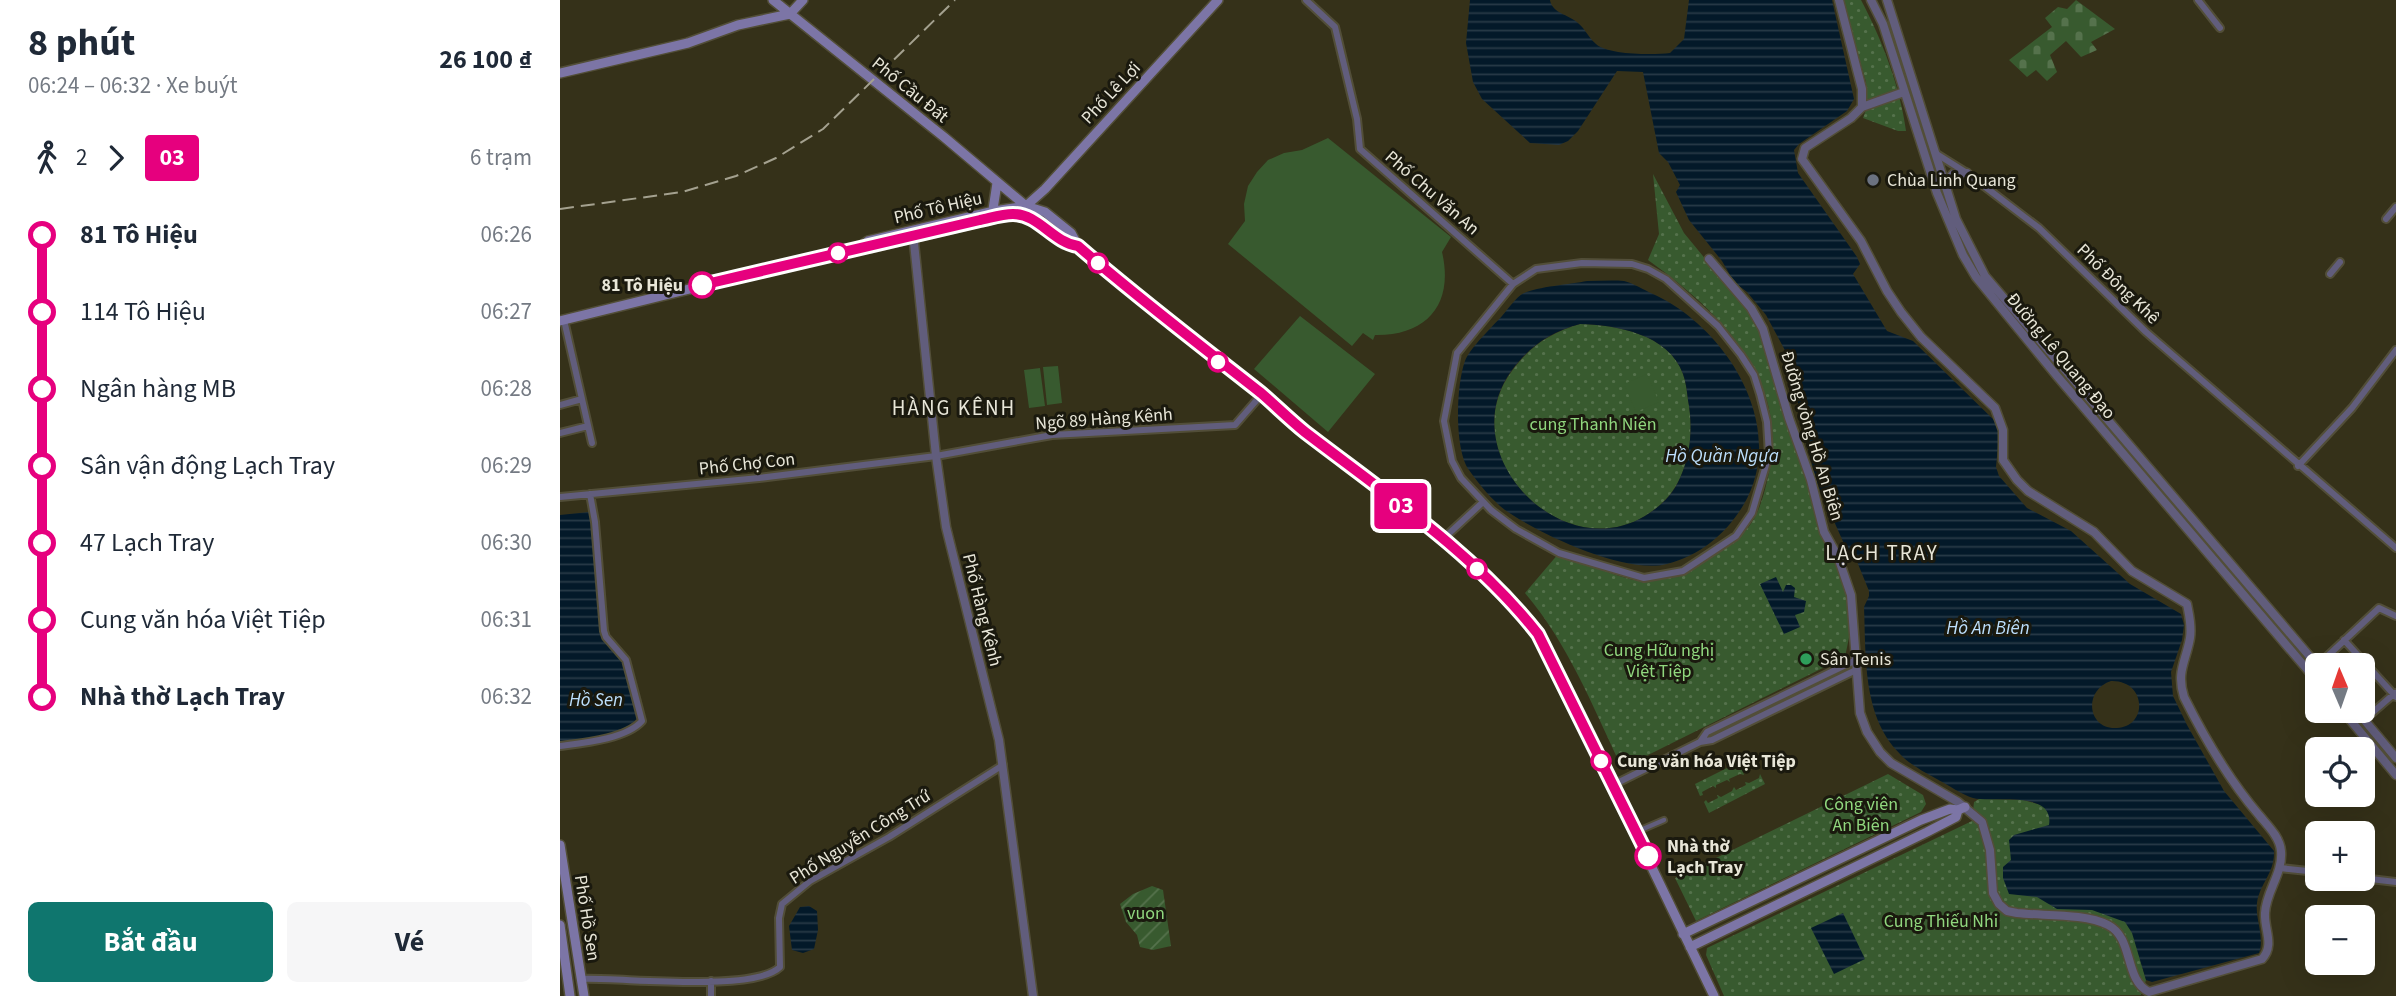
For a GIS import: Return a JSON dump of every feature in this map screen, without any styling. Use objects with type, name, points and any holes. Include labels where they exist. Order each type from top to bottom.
[{"type":"main road","name":"Phố Cầu Đất","points":[[773,0],[914,112],[1026,206]]},
{"type":"main road","points":[[560,73],[688,43],[738,25],[790,14],[803,0]]},
{"type":"main road","name":"Phố Lê Lợi","points":[[1026,206],[1045,189],[1218,0]]},
{"type":"main road","points":[[993,215],[997,183]]},
{"type":"main road","points":[[1026,206],[1037,222],[1064,244],[1078,246]]},
{"type":"main road","points":[[1026,206],[1048,214],[1071,233],[1078,246],[1262,394],[1301,429],[1443,539],[1510,600],[1538,634],[1714,996]]},
{"type":"main road","name":"Phố Tô Hiệu","points":[[562,321],[860,247],[870,248],[913,234],[1026,206]]},
{"type":"main road","name":"Phố Tô Hiệu","points":[[993,215],[1013,214],[1037,222]]},
{"type":"main road","points":[[1683,934],[1921,820],[1950,809],[1962,808]]},
{"type":"main road","points":[[1690,947],[1956,817],[1962,808]]},
{"type":"main road","name":"Phố Hồ Sen","points":[[560,845],[583,996]]},
{"type":"main road","points":[[1824,866],[1829,879]]},
{"type":"main road","name":"Phố Hồ Sen","points":[[560,925],[570,996]]},
{"type":"street","name":"Phố Chu Văn An","points":[[1306,0],[1335,27],[1357,119],[1360,149],[1513,284]]},
{"type":"street","points":[[1839,0],[1862,89],[1862,107]]},
{"type":"street","name":"Đường Lê Quang Đạo","points":[[1871,0],[1878,11],[1924,156],[1963,255],[1980,283],[2305,667]]},
{"type":"street","points":[[1878,11],[1887,0]]},
{"type":"street","points":[[1887,0],[1936,153],[1924,156]]},
{"type":"street","points":[[2198,0],[2220,28]]},
{"type":"street","name":"Đường vòng Hồ An Biên","points":[[1709,259],[1751,308],[1763,329],[1789,418],[1811,480],[1824,532],[1838,557],[1847,582],[1854,614],[1860,713],[1867,732],[1880,752],[1891,762],[1982,822],[1990,850],[1993,893],[1999,904],[2007,911],[2017,913],[2092,919],[2109,925],[2122,938],[2138,982],[2149,992],[2266,956],[2269,944],[2265,914],[2269,894],[2280,868],[2281,848],[2274,833],[2227,776],[2184,697],[2180,672],[2190,636],[2187,604],[2132,571],[2094,532],[2028,491],[2017,480],[2003,460],[2003,430],[1995,408],[1922,337],[1901,312],[1861,241],[1802,159],[1805,148],[1851,118],[1862,107],[1904,92]]},
{"type":"street","name":"Đường Lê Quang Đạo","points":[[1936,153],[1956,219],[1985,276],[2307,653]]},
{"type":"street","name":"Phố Đông Khê","points":[[1936,153],[2039,228],[2133,320],[2298,466],[2396,548]]},
{"type":"street","points":[[1947,189],[1953,174],[1967,173]]},
{"type":"street","points":[[2386,219],[2396,207]]},
{"type":"street","name":"Phố Hàng Kênh","points":[[913,234],[946,527],[999,740],[1033,996]]},
{"type":"street","points":[[2330,274],[2340,262]]},
{"type":"street","points":[[1582,264],[1632,264],[1666,279],[1718,326],[1754,375],[1768,422],[1769,455],[1752,513],[1736,536],[1683,571],[1644,578],[1559,553],[1516,529],[1483,502],[1461,478],[1452,461],[1444,421],[1457,353],[1513,284],[1536,269],[1582,264]]},
{"type":"street","points":[[562,321],[592,443]]},
{"type":"street","points":[[2298,466],[2351,408],[2396,350]]},
{"type":"street","name":"Ngõ 89 Hàng Kênh","points":[[936,456],[1052,435],[1235,425],[1262,394]]},
{"type":"street","points":[[560,405],[582,399]]},
{"type":"street","points":[[560,433],[588,426]]},
{"type":"street","name":"Phố Chợ Con","points":[[560,497],[936,456]]},
{"type":"street","points":[[560,746],[591,743],[636,728],[642,721],[626,660],[604,631],[595,522],[590,494]]},
{"type":"street","points":[[1443,539],[1483,502]]},
{"type":"street","points":[[2330,653],[2379,608],[2396,616]]},
{"type":"street","points":[[2344,640],[2395,695],[2375,711]]},
{"type":"street","points":[[1700,742],[1707,732],[1856,660]]},
{"type":"street","points":[[1613,785],[1856,670]]},
{"type":"street","points":[[1788,693],[1792,701]]},
{"type":"street","points":[[1754,709],[1758,718]]},
{"type":"street","points":[[2353,723],[2396,775]]},
{"type":"street","points":[[2367,723],[2396,758]]},
{"type":"street","name":"Phố Nguyễn Công Trứ","points":[[580,979],[711,981],[755,979],[777,971],[780,967],[779,918],[782,904],[810,881],[889,837],[1003,765]]},
{"type":"street","points":[[1636,832],[1664,820]]},
{"type":"street","points":[[2280,868],[2305,871]]},
{"type":"street","points":[[2375,879],[2396,881]]},
{"type":"street","points":[[711,981],[711,996]]},
{"type":"green space","points":[[1842,0],[1861,0],[1869,15],[1895,80],[1906,131],[1898,131],[1863,118],[1867,107],[1866,82]]},
{"type":"green space","points":[[2076,0],[2115,29],[2091,42],[2097,50],[2081,57],[2066,41],[2050,55],[2057,72],[2047,81],[2036,70],[2027,77],[2009,60],[2052,27],[2045,18],[2058,7],[2067,9]]},
{"type":"green space","points":[[1328,138],[1451,237],[1442,252],[1444,287],[1433,313],[1410,330],[1375,335],[1373,340],[1363,333],[1352,346],[1228,244],[1245,221],[1244,204],[1248,186],[1268,160],[1284,153],[1302,150]]},
{"type":"green space","name":"Cung Hữu nghị Việt Tiệp","points":[[1653,174],[1684,233],[1763,329],[1787,419],[1823,532],[1836,557],[1850,599],[1852,623],[1845,657],[1622,768],[1567,655],[1525,593],[1559,553],[1639,581],[1657,580],[1677,573],[1713,555],[1744,532],[1756,515],[1768,477],[1773,442],[1769,410],[1759,380],[1744,352],[1700,302],[1648,260],[1659,234]]},
{"type":"green space","points":[[1300,316],[1375,374],[1328,432],[1254,369]]},
{"type":"green space","name":"cung Thanh Niên","points":[[1580,324],[1625,330],[1654,341],[1676,360],[1686,387],[1690,440],[1687,460],[1677,484],[1666,500],[1651,512],[1612,528],[1580,526],[1549,514],[1524,493],[1505,466],[1495,435],[1497,403],[1512,371],[1526,354],[1542,342]]},
{"type":"green space","points":[[1058,366],[1062,403],[1047,405],[1043,367]]},
{"type":"green space","points":[[1040,368],[1045,406],[1029,408],[1024,370]]},
{"type":"green space","points":[[1647,374],[1659,402],[1636,412],[1624,384]]},
{"type":"green space","points":[[1751,756],[1757,768],[1755,770],[1753,767],[1743,772],[1744,775],[1740,774],[1729,779],[1730,782],[1727,780],[1716,785],[1716,788],[1713,786],[1700,796],[1695,784]]},
{"type":"green space","points":[[1760,774],[1765,784],[1709,813],[1704,802],[1706,800],[1708,803],[1718,798],[1717,795],[1721,797],[1734,787],[1736,790],[1746,785],[1745,782],[1759,778]]},
{"type":"green space","name":"Công viên An Biên","points":[[1888,774],[1923,795],[1926,804],[1921,812],[1696,921],[1675,878]]},
{"type":"green space","name":"Cung Thiếu Nhi","points":[[1979,799],[2023,800],[2049,807],[2091,904],[2130,923],[2146,980],[2141,995],[1724,996],[1706,955],[1707,948],[1972,821],[1974,802]]},
{"type":"green space","name":"vuon","points":[[1152,886],[1163,890],[1171,946],[1153,950],[1140,947],[1137,935],[1126,922],[1120,904],[1133,894]]},
{"type":"water","name":"Hồ An Biên","points":[[1470,0],[1550,0],[1556,10],[1577,22],[1602,48],[1653,54],[1670,53],[1684,39],[1689,0],[1832,0],[1854,99],[1847,111],[1794,150],[1798,173],[1857,257],[1860,264],[1853,274],[1887,331],[1913,341],[1996,422],[1999,434],[1996,467],[1999,476],[2027,508],[2071,531],[2130,584],[2181,614],[2184,625],[2182,640],[2171,672],[2173,696],[2224,791],[2274,851],[2272,866],[2257,903],[2261,941],[2259,953],[2152,982],[2146,980],[2132,933],[2125,922],[2092,910],[2057,909],[2037,897],[2009,894],[2003,878],[2003,867],[2011,860],[2009,840],[2014,835],[2049,825],[2048,814],[2042,806],[2032,802],[1981,799],[1966,795],[1910,762],[1888,739],[1872,704],[1868,685],[1864,607],[1869,591],[1856,559],[1845,546],[1817,483],[1799,414],[1796,381],[1788,356],[1766,315],[1747,292],[1734,282],[1722,261],[1689,220],[1676,192],[1680,185],[1668,162],[1659,153],[1643,72],[1617,71],[1578,131],[1568,141],[1559,145],[1530,143],[1482,99],[1473,82],[1466,43]],"holes":[[[2111,681],[2123,683],[2137,695],[2138,712],[2127,726],[2107,727],[2099,723],[2095,716],[2092,709],[2093,700],[2102,686]]]},
{"type":"water","name":"Hồ Quần Ngựa","points":[[1587,281],[1624,281],[1680,309],[1726,354],[1743,382],[1754,412],[1759,443],[1756,474],[1744,504],[1730,524],[1712,542],[1691,555],[1667,564],[1629,564],[1560,541],[1500,506],[1469,470],[1464,460],[1459,433],[1458,400],[1462,372],[1468,356],[1521,295],[1537,289]],"holes":[[[1580,324],[1625,330],[1654,341],[1676,360],[1686,384],[1691,430],[1689,450],[1680,478],[1670,495],[1645,516],[1612,528],[1580,526],[1549,514],[1524,493],[1505,466],[1495,435],[1497,402],[1512,370],[1542,341],[1559,331]]]},
{"type":"water","name":"Hồ Sen","points":[[592,514],[601,635],[622,661],[638,717],[613,732],[560,742],[560,515]]},
{"type":"water","points":[[1776,577],[1783,592],[1786,585],[1791,585],[1795,588],[1794,597],[1806,601],[1804,612],[1795,615],[1800,627],[1784,634],[1760,584]]},
{"type":"water","points":[[809,906],[817,911],[818,930],[814,949],[803,953],[792,950],[789,926],[800,907]]},
{"type":"water","points":[[1843,913],[1865,959],[1834,974],[1811,928]]},
{"type":"railway","points":[[560,209],[682,192],[736,176],[776,158],[823,129],[955,0]]},
{"type":"bus line","name":"03","points":[[702,285],[1013,214],[1037,222],[1064,244],[1078,246],[1262,394],[1301,429],[1443,539],[1517,607],[1538,634],[1648,856]]},
{"type":"place","name":"Chùa Linh Quang","points":[[1873,180]]},
{"type":"place","name":"81 Tô Hiệu","points":[[702,285]]},
{"type":"place","name":"Sân Tenis","points":[[1806,659]]},
{"type":"place","name":"Cung văn hóa Việt Tiệp","points":[[1601,761]]},
{"type":"place","name":"Nhà thờ Lạch Tray","points":[[1648,856]]},
{"type":"district","name":"HÀNG KÊNH","points":[[954,408]]},
{"type":"district","name":"LẠCH TRAY","points":[[1882,553]]}]
